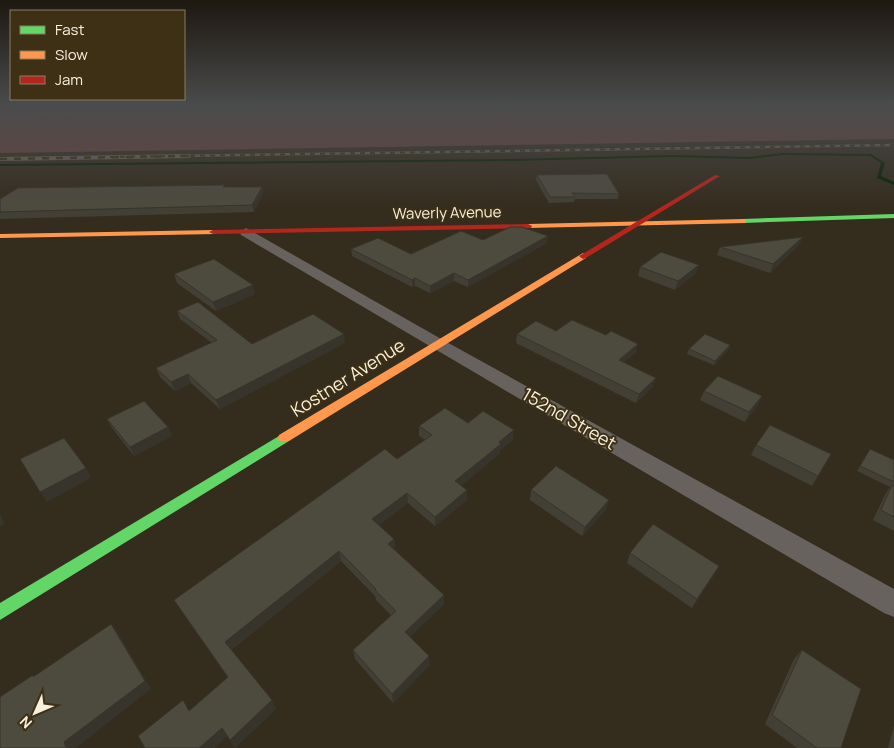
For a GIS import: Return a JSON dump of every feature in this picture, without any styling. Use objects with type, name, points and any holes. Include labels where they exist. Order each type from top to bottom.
[{"type":"street","name":"Kostner Avenue","points":[[0,612],[437,344],[717,176]]},
{"type":"street","name":"Waverly Avenue","points":[[0,236],[636,224],[894,216]]},
{"type":"street","name":"152nd Street","points":[[246,232],[437,344],[894,604]]},
{"type":"shaded area","points":[[0,139],[894,139],[894,139],[0,153]]},
{"type":"building","points":[[607,174],[619,194],[572,193],[575,197],[550,197],[537,175]]},
{"type":"building","points":[[225,185],[223,187],[262,187],[252,205],[0,212],[0,199],[18,188]]},
{"type":"building","points":[[510,227],[522,227],[548,236],[468,280],[454,273],[430,286],[415,278],[412,280],[351,249],[378,238],[411,254],[461,231],[483,240]]},
{"type":"building","points":[[803,237],[773,264],[720,247]]},
{"type":"building","points":[[661,252],[699,265],[678,281],[640,267]]},
{"type":"building","points":[[214,259],[253,285],[213,302],[174,274]]},
{"type":"building","points":[[198,302],[252,344],[313,314],[344,334],[216,400],[188,374],[171,382],[156,368],[217,340],[177,311]]},
{"type":"building","points":[[572,320],[606,335],[611,331],[638,344],[619,360],[656,378],[639,394],[517,334],[536,321],[556,331]]},
{"type":"building","points":[[705,334],[730,345],[715,361],[689,349]]},
{"type":"building","points":[[718,376],[762,396],[749,412],[704,391]]},
{"type":"building","points":[[144,401],[168,427],[130,447],[107,419]]},
{"type":"building","points":[[445,408],[468,423],[483,411],[514,430],[499,442],[501,444],[455,481],[467,490],[435,517],[407,493],[372,519],[394,539],[388,544],[444,595],[405,632],[429,656],[392,694],[353,650],[396,611],[339,551],[225,642],[272,700],[230,740],[222,728],[199,748],[145,748],[138,736],[183,700],[189,711],[228,677],[174,600],[385,449],[397,459],[432,435],[419,426]]},
{"type":"building","points":[[770,425],[831,454],[818,476],[756,445]]},
{"type":"building","points":[[64,438],[86,468],[40,492],[20,459]]},
{"type":"building","points":[[870,449],[894,460],[894,482],[860,466]]},
{"type":"building","points":[[556,466],[609,500],[585,527],[531,490]]},
{"type":"building","points":[[892,485],[894,486],[894,517],[881,510]]},
{"type":"building","points":[[653,524],[719,566],[697,599],[630,553]]},
{"type":"building","points":[[111,624],[145,681],[64,742],[66,748],[0,748],[0,697]]},
{"type":"building","points":[[802,650],[861,689],[841,748],[817,748],[772,715]]},
{"type":"waterway","points":[[0,165],[513,160],[672,156],[750,158],[783,154],[840,154],[871,155],[883,163],[879,177],[894,184]]},
{"type":"railway","points":[[110,157],[894,145]]},
{"type":"railway","points":[[0,159],[189,156]]},
{"type":"traffic: fast","points":[[743,221],[894,216]]},
{"type":"traffic: fast","points":[[0,612],[284,438]]},
{"type":"traffic: slow","points":[[528,226],[743,221]]},
{"type":"traffic: slow","points":[[0,236],[213,232]]},
{"type":"traffic: slow","points":[[284,438],[583,256]]},
{"type":"traffic: jam","points":[[583,256],[717,176]]},
{"type":"traffic: jam","points":[[213,232],[528,226]]}]
